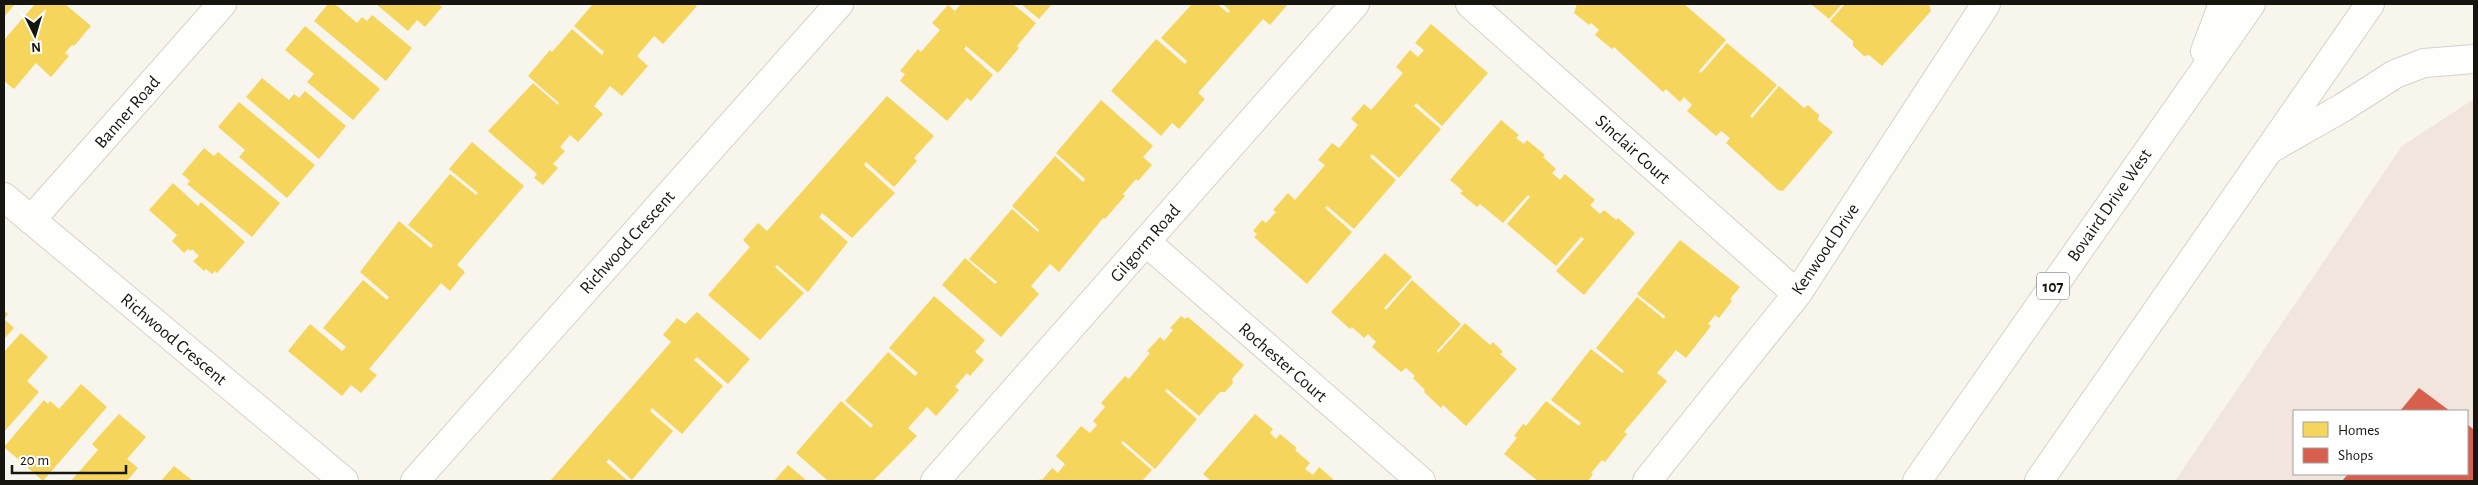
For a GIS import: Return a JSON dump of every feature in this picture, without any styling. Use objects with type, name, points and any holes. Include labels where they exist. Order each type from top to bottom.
[{"type":"street","name":"Banner Road","points":[[31,220],[222,4]]},
{"type":"street","name":"Richwood Crescent","points":[[415,481],[839,4]]},
{"type":"street","name":"Gilgorm Road","points":[[935,481],[1355,4]]},
{"type":"street","name":"Sinclair Court","points":[[1470,4],[1797,294]]},
{"type":"street","name":"Kenwood Drive","points":[[1647,481],[1797,294],[1986,4]]},
{"type":"street","points":[[2189,91],[2223,4]]},
{"type":"street","name":"Bovaird Drive West","points":[[1917,481],[2251,4]]},
{"type":"street","points":[[2039,481],[2370,4]]},
{"type":"street","points":[[2265,153],[2342,108],[2395,74],[2424,63],[2474,59]]},
{"type":"street","name":"Richwood Crescent","points":[[4,197],[344,481]]},
{"type":"street","name":"Rochester Court","points":[[1146,242],[1421,481]]},
{"type":"shaded area","points":[[2474,99],[2474,481],[2175,481],[2402,146]]},
{"type":"building: Homes","points":[[4,4],[15,4],[4,17]]},
{"type":"building: Homes","points":[[35,4],[65,4],[91,26],[74,46],[72,45],[65,53],[69,56],[51,77],[36,63],[14,89],[4,81],[4,40]]},
{"type":"building: Homes","points":[[328,4],[335,4],[357,23],[362,17],[367,21],[372,15],[412,48],[386,81],[314,21]]},
{"type":"building: Homes","points":[[376,4],[438,4],[442,7],[425,27],[417,20],[408,31]]},
{"type":"building: Homes","points":[[593,4],[695,4],[697,6],[663,44],[654,36],[637,56],[648,66],[622,96],[610,86],[594,106],[603,114],[578,142],[570,135],[560,147],[565,151],[553,164],[558,168],[543,185],[534,178],[537,174],[488,131],[533,83],[558,105],[559,103],[528,76],[550,50],[552,52],[572,29],[602,55],[604,52],[574,26]]},
{"type":"building: Homes","points":[[961,4],[1013,4],[1036,23],[1017,46],[1019,48],[998,73],[966,46],[964,49],[993,75],[971,101],[967,98],[947,121],[900,81],[905,74],[900,71],[918,49],[921,52],[940,30],[932,23],[948,5],[955,11]]},
{"type":"building: Homes","points":[[1021,4],[1052,4],[1039,19]]},
{"type":"building: Homes","points":[[1192,4],[1217,4],[1228,13],[1230,11],[1223,4],[1288,4],[1270,25],[1263,19],[1198,93],[1205,99],[1179,129],[1172,123],[1161,136],[1111,91],[1156,39],[1185,64],[1187,61],[1161,38]]},
{"type":"building: Homes","points":[[1577,4],[1684,4],[1726,40],[1699,71],[1701,73],[1727,43],[1777,85],[1750,116],[1752,118],[1779,86],[1804,108],[1808,105],[1819,115],[1818,120],[1833,132],[1783,191],[1778,190],[1726,143],[1730,138],[1721,131],[1716,136],[1687,111],[1692,105],[1684,97],[1680,102],[1666,89],[1663,92],[1614,47],[1612,49],[1595,35],[1599,30],[1574,13]]},
{"type":"building: Homes","points":[[1811,4],[1842,4],[1829,19]]},
{"type":"building: Homes","points":[[1845,4],[1929,4],[1931,11],[1882,66],[1869,55],[1864,56],[1853,46],[1853,41],[1830,21]]},
{"type":"building: Homes","points":[[1431,24],[1488,73],[1442,126],[1416,103],[1414,106],[1441,129],[1399,178],[1372,154],[1370,157],[1396,180],[1354,229],[1327,206],[1325,208],[1352,232],[1307,284],[1254,237],[1257,234],[1253,231],[1262,220],[1266,223],[1276,212],[1273,210],[1288,193],[1295,200],[1325,165],[1318,160],[1332,143],[1339,148],[1358,125],[1351,119],[1364,104],[1371,110],[1403,73],[1396,67],[1410,50],[1418,57],[1424,50],[1415,43]]},
{"type":"building: Homes","points":[[305,26],[380,89],[353,120],[307,82],[314,74],[285,50]]},
{"type":"building: Homes","points":[[262,78],[289,100],[294,94],[299,98],[305,91],[346,126],[319,159],[246,97]]},
{"type":"building: Homes","points":[[887,96],[934,136],[914,158],[917,161],[894,187],[866,162],[864,165],[895,193],[852,238],[822,213],[819,217],[848,242],[808,292],[777,265],[775,267],[804,293],[760,340],[708,295],[750,247],[743,240],[758,223],[767,231]]},
{"type":"building: Homes","points":[[1101,100],[1153,146],[1143,157],[1152,165],[1138,181],[1136,179],[1123,194],[1125,196],[1105,219],[1103,218],[1059,272],[1050,264],[1031,286],[1039,294],[1001,337],[942,285],[965,258],[995,284],[997,282],[969,259],[1012,209],[1038,232],[1039,230],[1012,206],[1055,156],[1083,182],[1085,179],[1056,153]]},
{"type":"building: Homes","points":[[239,102],[315,165],[287,198],[239,157],[245,150],[218,127]]},
{"type":"building: Homes","points":[[1501,120],[1519,135],[1516,138],[1524,144],[1527,140],[1545,155],[1543,157],[1556,169],[1552,173],[1560,180],[1565,174],[1595,200],[1590,205],[1600,214],[1604,210],[1616,220],[1618,218],[1635,233],[1584,295],[1556,271],[1584,239],[1581,237],[1556,266],[1507,224],[1530,197],[1528,195],[1503,223],[1480,204],[1477,207],[1460,193],[1463,191],[1450,180]]},
{"type":"building: Homes","points":[[472,142],[524,186],[457,265],[465,272],[450,291],[441,283],[369,369],[377,375],[361,393],[351,385],[342,396],[288,351],[310,324],[342,351],[346,347],[323,328],[363,280],[387,300],[389,297],[360,272],[399,221],[431,248],[433,245],[408,225],[450,174],[476,195],[478,193],[449,169]]},
{"type":"building: Homes","points":[[204,148],[214,156],[218,152],[280,203],[252,237],[187,184],[190,181],[182,174]]},
{"type":"building: Homes","points":[[173,183],[198,206],[201,202],[245,242],[217,273],[215,271],[212,274],[206,269],[204,271],[193,261],[199,256],[192,249],[191,251],[188,249],[184,253],[172,241],[177,235],[149,210]]},
{"type":"building: Homes","points":[[1680,240],[1740,287],[1730,299],[1732,301],[1719,318],[1715,315],[1708,324],[1711,326],[1686,358],[1676,350],[1657,373],[1667,381],[1624,432],[1627,434],[1605,462],[1602,460],[1591,473],[1593,474],[1588,481],[1538,481],[1504,454],[1517,438],[1514,436],[1523,424],[1526,426],[1546,401],[1579,426],[1581,423],[1551,400],[1591,349],[1622,373],[1624,371],[1596,348],[1637,297],[1664,319],[1665,316],[1637,294]]},
{"type":"building: Homes","points":[[1385,253],[1412,277],[1384,308],[1386,310],[1412,280],[1461,324],[1437,351],[1438,353],[1465,323],[1490,345],[1493,342],[1503,352],[1500,354],[1517,369],[1466,426],[1443,405],[1441,408],[1424,392],[1425,390],[1413,378],[1415,376],[1406,368],[1401,372],[1372,347],[1376,342],[1368,334],[1364,338],[1352,327],[1350,329],[1331,312]]},
{"type":"building: Homes","points":[[934,296],[985,340],[975,352],[984,360],[970,376],[967,373],[955,387],[959,390],[936,416],[927,407],[908,428],[917,436],[873,481],[828,481],[796,453],[841,401],[871,428],[873,425],[845,401],[888,352],[915,376],[918,373],[889,348]]},
{"type":"building: Homes","points":[[4,310],[8,314],[4,319]]},
{"type":"building: Homes","points":[[697,312],[750,359],[728,384],[697,357],[694,360],[723,386],[682,434],[652,408],[650,411],[673,431],[632,480],[609,459],[606,462],[628,481],[550,481],[671,342],[663,335],[677,318],[685,324]]},
{"type":"building: Homes","points":[[1181,316],[1185,319],[1188,317],[1244,365],[1232,379],[1233,383],[1225,392],[1220,392],[1199,416],[1167,389],[1165,391],[1197,419],[1155,469],[1123,441],[1121,443],[1152,470],[1142,481],[1038,481],[1042,480],[1052,468],[1058,473],[1065,464],[1056,456],[1081,426],[1090,433],[1097,425],[1093,421],[1105,407],[1101,403],[1125,376],[1129,379],[1150,353],[1147,351],[1160,337],[1164,341],[1173,330],[1170,328]]},
{"type":"building: Homes","points":[[4,319],[14,328],[4,339]]},
{"type":"building: Homes","points":[[21,333],[48,357],[27,381],[39,392],[4,432],[4,352]]},
{"type":"building: Homes","points":[[81,384],[107,407],[43,481],[4,447],[44,400],[48,404],[50,401],[59,409]]},
{"type":"building: Homes","points":[[119,414],[146,437],[127,459],[138,468],[127,481],[71,481],[98,450],[92,444]]},
{"type":"building: Homes","points":[[1255,414],[1273,429],[1270,433],[1276,439],[1280,434],[1297,448],[1295,450],[1310,463],[1305,469],[1313,475],[1319,467],[1335,481],[1211,481],[1203,474]]},
{"type":"building: Homes","points":[[788,465],[807,481],[774,481]]},
{"type":"building: Homes","points":[[174,466],[193,481],[161,481]]},
{"type":"building: Shops","points":[[2419,388],[2449,410],[2401,410]]},
{"type":"building: Shops","points":[[2468,425],[2474,430],[2474,481],[2342,481],[2347,475],[2468,475]]}]
